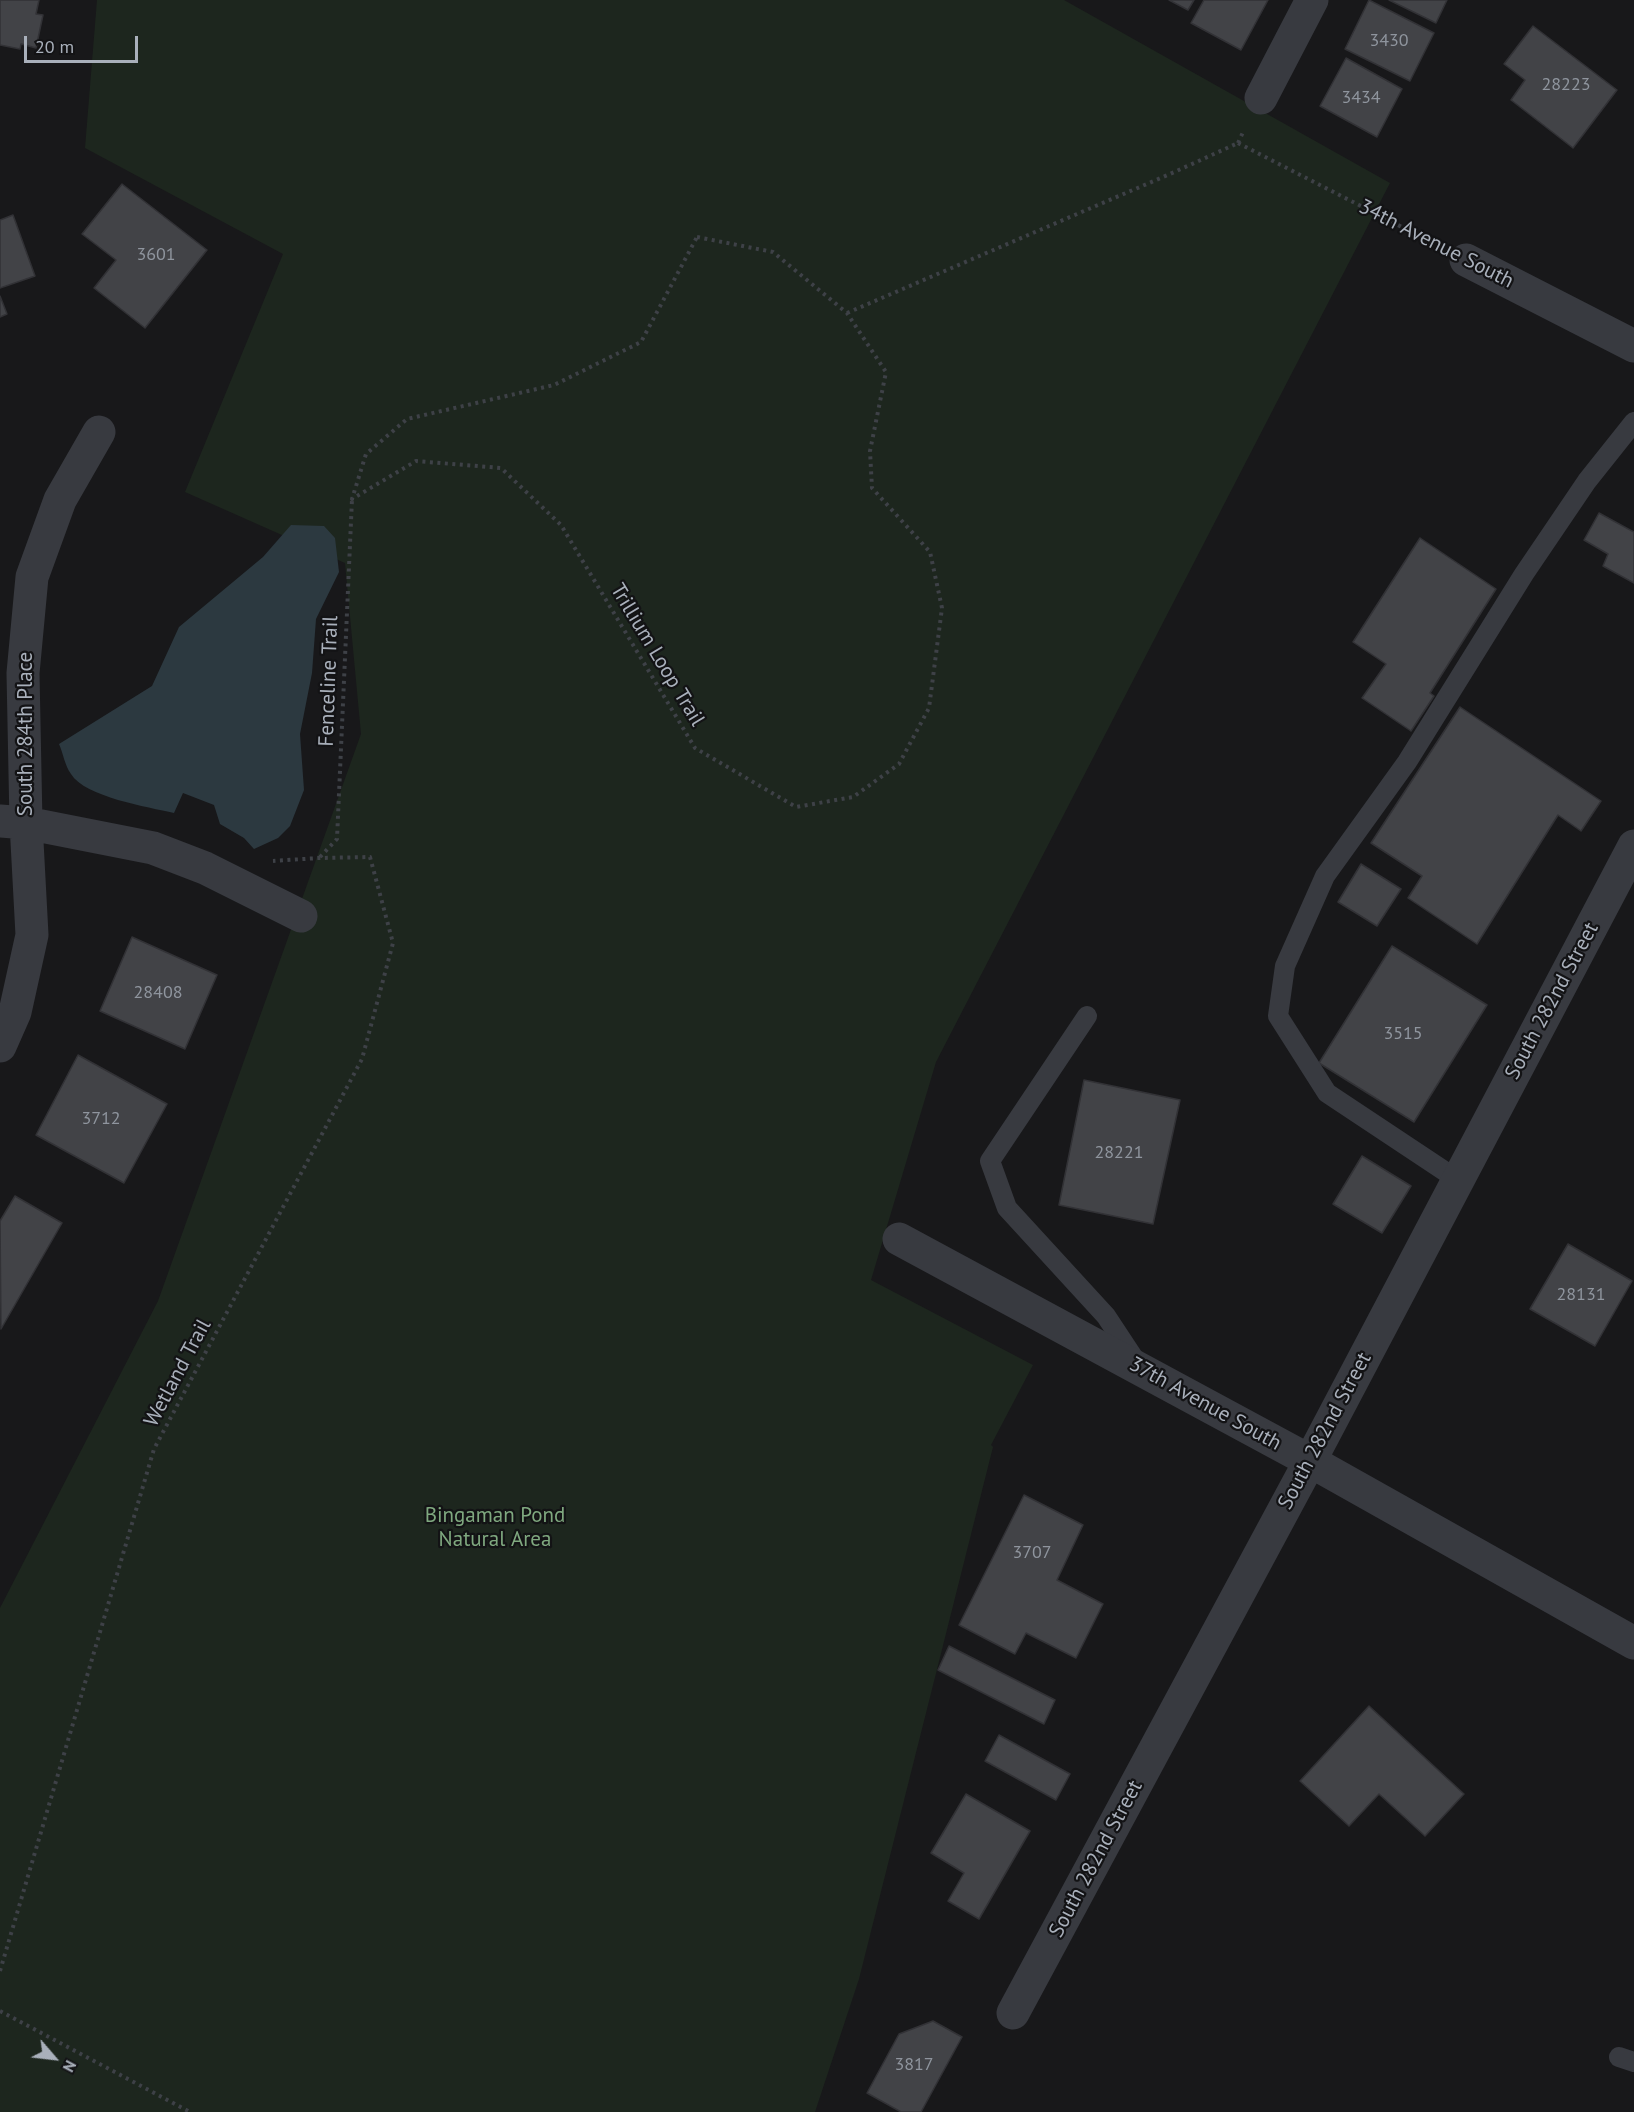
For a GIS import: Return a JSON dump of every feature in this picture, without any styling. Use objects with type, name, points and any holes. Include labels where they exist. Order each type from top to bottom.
[{"type":"street","points":[[1261,98],[1312,0]]},
{"type":"street","name":"34th Avenue South","points":[[1466,260],[1634,346]]},
{"type":"street","name":"South 284th Place","points":[[0,1046],[15,1012],[32,935],[13,822],[32,577],[60,500],[99,432]]},
{"type":"street","points":[[13,822],[153,848],[205,868],[301,916]]},
{"type":"street","name":"South 282nd Street","points":[[1012,2013],[1310,1461],[1634,846]]},
{"type":"street","name":"37th Avenue South","points":[[899,1239],[1310,1461],[1634,1643]]},
{"type":"lane","points":[[1458,1180],[1327,1093],[1278,1017],[1285,966],[1325,876],[1407,762],[1524,574],[1587,481],[1634,422]]},
{"type":"lane","points":[[1087,1016],[990,1161],[1007,1208],[1106,1316],[1142,1370]]},
{"type":"path","name":"34th Avenue South","points":[[847,313],[1238,143],[1466,260]]},
{"type":"path","name":"Trillium Loop Trail","points":[[697,237],[773,252],[847,313],[886,372],[870,451],[872,488],[930,552],[942,608],[929,708],[899,764],[853,797],[796,807],[695,748],[561,525],[501,468],[416,461],[352,499],[366,454],[407,419],[554,385],[641,342],[697,237]]},
{"type":"path","name":"Fenceline Trail","points":[[320,858],[338,839],[352,499]]},
{"type":"path","name":"Wetland Trail","points":[[0,1971],[154,1449],[362,1059],[393,943],[370,857],[320,858]]},
{"type":"path","points":[[0,2011],[190,2112]]},
{"type":"green space","name":"Bingaman Pond Natural Area","points":[[97,0],[1064,0],[1390,183],[936,1062],[871,1280],[1033,1365],[991,1445],[993,1447],[859,1979],[815,2112],[0,2112],[0,1608],[158,1301],[361,734],[345,563],[185,492],[283,254],[85,148]]},
{"type":"shaded area","points":[[291,525],[324,526],[335,538],[339,572],[316,619],[312,673],[300,734],[304,790],[290,826],[278,838],[254,849],[244,838],[220,824],[214,805],[183,793],[174,813],[118,800],[89,789],[78,782],[69,771],[59,744],[152,686],[179,627],[263,557]]},
{"type":"building","points":[[0,0],[39,0],[36,14],[43,15],[36,48],[21,44],[20,49],[0,45]]},
{"type":"building","points":[[1169,0],[1194,0],[1188,10]]},
{"type":"building","points":[[1204,0],[1268,0],[1241,50],[1191,23]]},
{"type":"building","points":[[1369,0],[1434,33],[1410,81],[1345,49]]},
{"type":"building","points":[[1389,0],[1447,0],[1436,23]]},
{"type":"building","points":[[1533,26],[1617,90],[1573,148],[1511,100],[1525,80],[1504,64]]},
{"type":"building","points":[[1346,58],[1402,89],[1377,137],[1320,106]]},
{"type":"building","points":[[122,184],[207,250],[145,328],[94,288],[116,260],[82,234]]},
{"type":"building","points":[[13,215],[35,276],[0,288],[0,220]]},
{"type":"building","points":[[0,296],[7,314],[0,317]]},
{"type":"building","points":[[1599,513],[1634,532],[1634,583],[1603,566],[1608,554],[1584,540]]},
{"type":"building","points":[[1420,538],[1496,589],[1430,693],[1434,696],[1411,731],[1362,698],[1386,664],[1353,642]]},
{"type":"building","points":[[1460,707],[1601,801],[1581,831],[1558,815],[1477,944],[1408,898],[1422,876],[1371,843]]},
{"type":"building","points":[[1361,864],[1401,889],[1377,926],[1338,902]]},
{"type":"building","points":[[132,937],[217,975],[185,1049],[100,1011]]},
{"type":"building","points":[[1392,946],[1487,1005],[1414,1122],[1319,1063]]},
{"type":"building","points":[[78,1055],[167,1104],[124,1183],[36,1135]]},
{"type":"building","points":[[1084,1080],[1180,1100],[1153,1224],[1059,1205]]},
{"type":"building","points":[[1362,1156],[1411,1186],[1382,1233],[1333,1204]]},
{"type":"building","points":[[15,1196],[62,1223],[1,1329],[0,1221]]},
{"type":"building","points":[[1568,1244],[1632,1281],[1595,1346],[1530,1309]]},
{"type":"building","points":[[1024,1495],[1083,1525],[1057,1580],[1103,1604],[1076,1658],[1026,1633],[1015,1654],[959,1625]]},
{"type":"building","points":[[949,1646],[1055,1700],[1044,1724],[938,1670]]},
{"type":"building","points":[[1369,1706],[1464,1794],[1425,1836],[1379,1794],[1349,1826],[1300,1781]]},
{"type":"building","points":[[999,1735],[1070,1774],[1056,1800],[985,1761]]},
{"type":"building","points":[[966,1794],[1030,1831],[979,1919],[948,1901],[964,1873],[931,1853]]},
{"type":"building","points":[[933,2021],[962,2037],[921,2112],[901,2112],[867,2093],[899,2034]]}]
